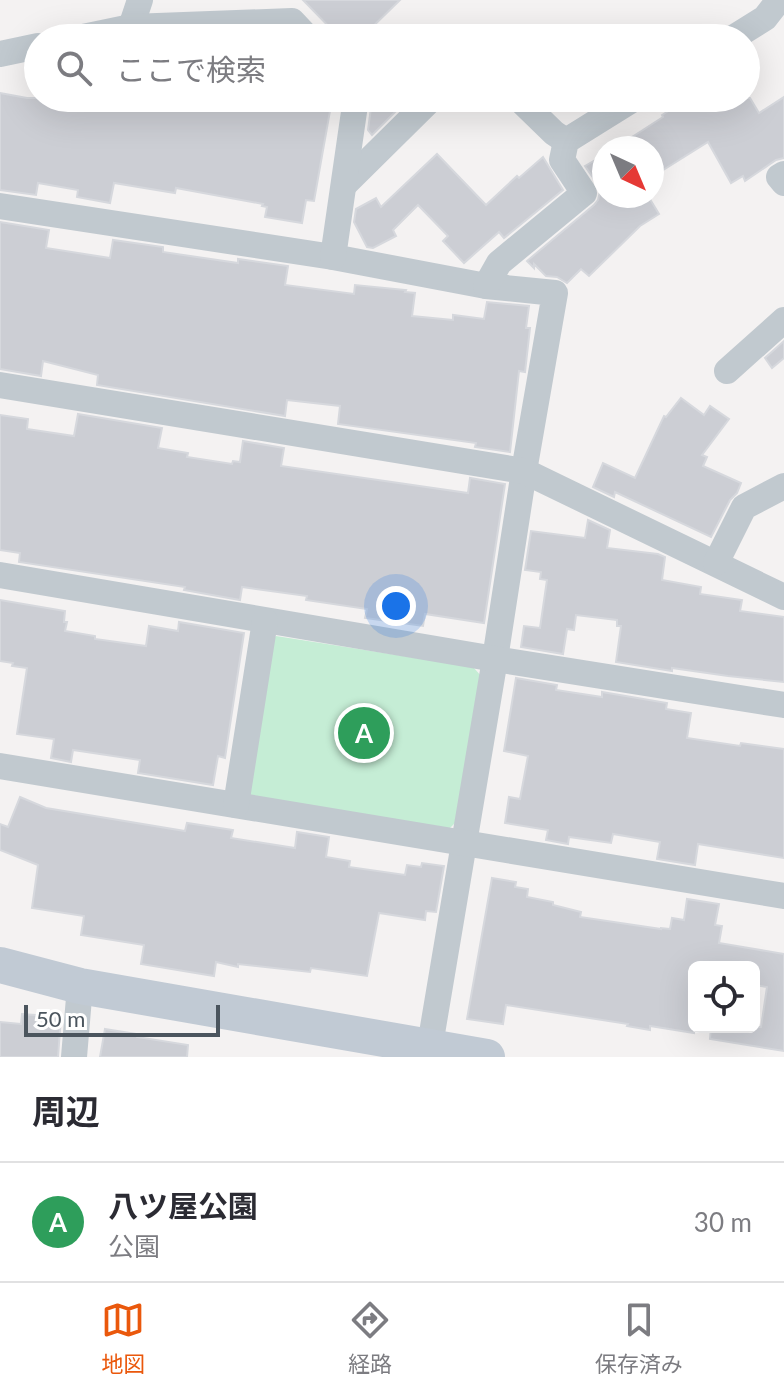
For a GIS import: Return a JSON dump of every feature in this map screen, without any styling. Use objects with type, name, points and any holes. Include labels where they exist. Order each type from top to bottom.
[{"type":"main road","points":[[0,965],[80,986],[429,1052],[487,1057]]},
{"type":"street","points":[[132,24],[140,0]]},
{"type":"street","points":[[755,24],[765,18],[779,0]]},
{"type":"street","points":[[212,24],[292,21],[295,24]]},
{"type":"street","points":[[0,54],[24,49]]},
{"type":"street","points":[[333,257],[354,112]]},
{"type":"street","points":[[345,184],[418,112]]},
{"type":"street","points":[[532,112],[566,141]]},
{"type":"street","points":[[486,286],[499,263],[584,193],[562,160],[566,141],[613,112]]},
{"type":"street","points":[[784,174],[779,177],[784,183]]},
{"type":"street","points":[[0,206],[333,257],[486,286],[555,293],[429,1052]]},
{"type":"street","points":[[727,371],[784,320]]},
{"type":"street","points":[[0,385],[524,471],[784,597]]},
{"type":"street","points":[[716,563],[744,507],[784,486]]},
{"type":"street","points":[[0,575],[784,705]]},
{"type":"street","points":[[236,805],[265,621]]},
{"type":"street","points":[[0,766],[784,896]]},
{"type":"street","points":[[74,1057],[80,986]]},
{"type":"green space","points":[[276,636],[473,667],[483,678],[457,821],[448,830],[254,800],[246,788],[269,646]]},
{"type":"building","points":[[303,0],[400,0],[375,24],[326,24]]},
{"type":"building","points":[[0,93],[24,97],[24,112],[330,112],[314,201],[306,200],[302,223],[265,217],[267,207],[263,204],[176,188],[175,193],[114,183],[110,203],[77,197],[78,190],[38,183],[36,195],[0,190]]},
{"type":"building","points":[[784,97],[784,158],[745,181],[743,176],[731,183],[708,142],[664,170],[664,136],[634,136],[667,112],[758,112]]},
{"type":"building","points":[[370,112],[395,112],[372,135],[368,130]]},
{"type":"building","points":[[437,154],[486,205],[543,157],[563,190],[504,238],[499,232],[464,263],[443,241],[448,236],[418,205],[393,230],[396,236],[373,248],[367,247],[354,222],[356,209],[376,198],[381,207]]},
{"type":"building","points":[[592,162],[592,176],[585,166]]},
{"type":"building","points":[[592,207],[655,208],[659,214],[640,226],[589,276],[581,269],[567,283],[557,277],[546,276],[527,261]]},
{"type":"building","points":[[0,222],[49,230],[46,248],[110,258],[113,240],[163,247],[163,252],[238,263],[238,259],[288,266],[285,285],[354,294],[355,285],[406,290],[415,293],[412,316],[453,320],[453,315],[484,319],[487,302],[529,306],[525,372],[519,371],[510,452],[475,447],[476,443],[338,424],[340,406],[287,400],[285,416],[97,385],[98,375],[43,361],[41,376],[0,369]]},
{"type":"building","points":[[784,341],[784,358],[772,368],[765,358]]},
{"type":"building","points":[[681,398],[704,415],[710,406],[729,419],[702,455],[707,457],[703,466],[741,483],[711,537],[615,492],[614,497],[593,487],[603,463],[635,478],[664,416]]},
{"type":"building","points":[[78,414],[162,428],[158,448],[188,453],[187,457],[232,464],[233,461],[240,462],[243,441],[284,448],[281,466],[468,493],[470,478],[505,484],[484,623],[425,614],[423,626],[365,618],[367,609],[306,600],[307,596],[242,587],[240,600],[184,590],[185,587],[19,562],[20,553],[0,550],[0,415],[28,419],[27,429],[74,436]]},
{"type":"building","points":[[588,520],[610,530],[607,548],[665,557],[662,580],[701,587],[700,594],[742,600],[740,611],[784,617],[784,682],[616,662],[621,626],[617,626],[617,620],[576,615],[574,630],[567,629],[563,654],[521,647],[524,626],[540,628],[547,580],[540,579],[541,572],[525,570],[531,531],[585,538]]},
{"type":"building","points":[[0,600],[65,611],[65,631],[95,636],[95,639],[146,646],[149,626],[178,631],[179,622],[244,633],[225,758],[218,756],[213,785],[138,773],[140,760],[73,750],[71,762],[51,758],[54,739],[17,734],[27,668],[0,661]]},
{"type":"building","points":[[516,678],[557,685],[556,690],[602,697],[602,692],[667,703],[666,709],[691,713],[687,738],[784,749],[784,858],[698,844],[695,865],[657,859],[660,842],[613,834],[611,843],[569,837],[568,844],[546,840],[548,830],[505,823],[509,797],[520,799],[528,756],[504,751]]},
{"type":"building","points":[[20,797],[46,808],[185,831],[187,823],[233,830],[231,838],[295,848],[297,832],[329,837],[326,857],[350,861],[349,867],[405,875],[407,865],[421,867],[422,863],[444,866],[436,912],[426,911],[425,920],[379,913],[367,976],[311,968],[310,972],[238,964],[238,967],[216,962],[214,976],[141,964],[144,945],[81,935],[84,916],[32,908],[38,865],[0,850],[0,824],[8,827]]},
{"type":"building","points":[[492,878],[516,882],[515,887],[528,889],[527,897],[581,912],[580,917],[661,929],[670,929],[672,918],[684,920],[687,899],[719,904],[715,925],[722,926],[719,943],[784,954],[784,1051],[710,1039],[710,1033],[760,1033],[767,987],[760,986],[760,961],[688,961],[688,1032],[650,1026],[650,1030],[506,1005],[503,1024],[467,1019]]},
{"type":"building","points":[[22,1014],[61,1017],[58,1057],[0,1057],[0,1022],[21,1024]]},
{"type":"building","points":[[105,1029],[188,1045],[187,1057],[100,1057]]},
{"type":"place","name":"八ツ屋公園","points":[[364,733]]}]
